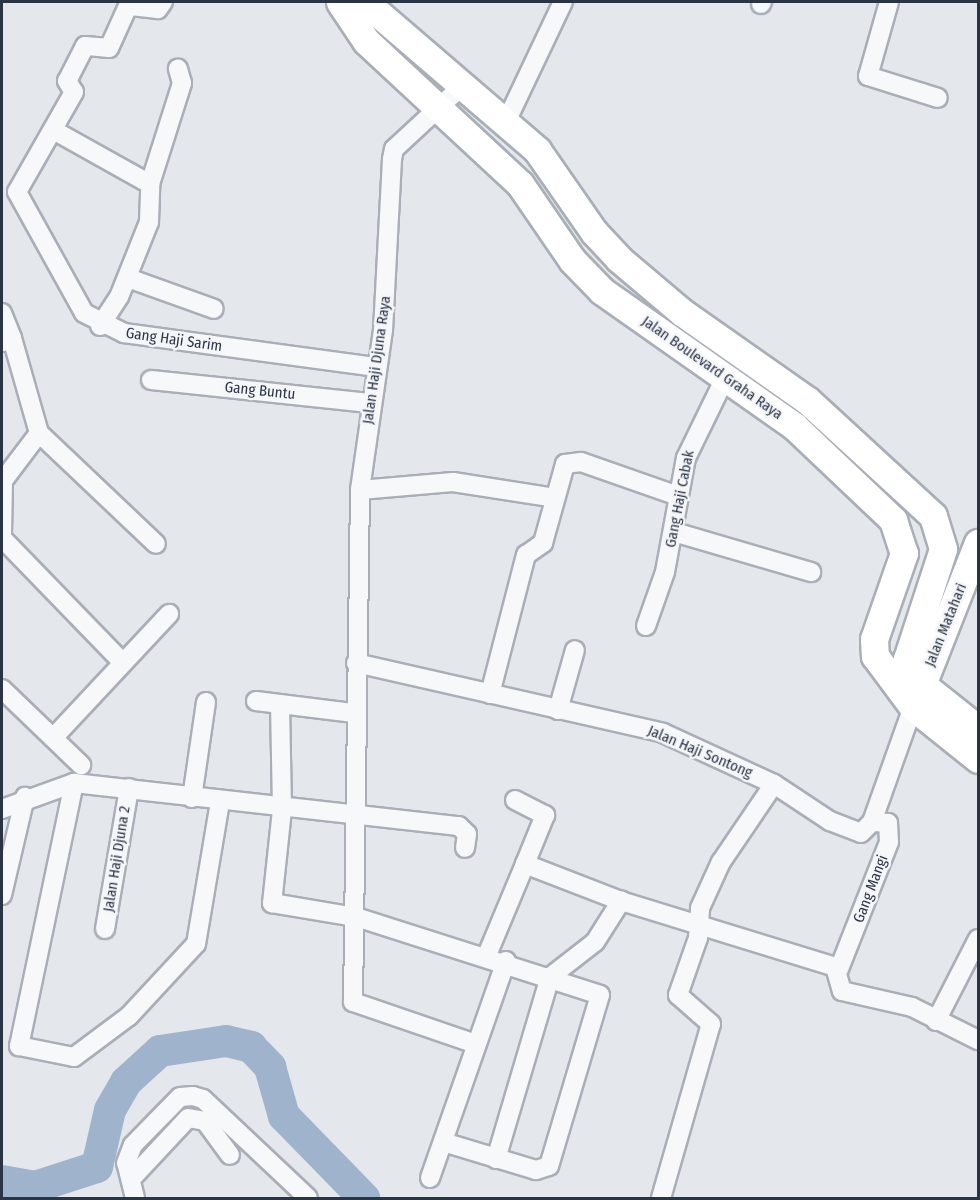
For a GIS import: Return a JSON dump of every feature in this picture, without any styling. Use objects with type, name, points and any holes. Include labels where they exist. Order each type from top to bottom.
[{"type":"main road","name":"Jalan Boulevard Graha Raya","points":[[340,2],[366,41],[520,184],[572,260],[602,291],[794,426],[893,520],[904,553],[874,639],[875,656],[978,759]]},
{"type":"main road","name":"Jalan Boulevard Graha Raya","points":[[375,7],[461,87],[537,150],[594,232],[619,259],[683,313],[807,400],[933,516],[941,559],[907,659],[909,674],[917,696],[978,729]]},
{"type":"main road","name":"Jalan Matahari","points":[[917,696],[970,591],[978,543]]},
{"type":"street","points":[[163,2],[158,9],[128,6],[109,48],[85,46],[66,81],[74,92],[55,131],[17,192],[84,313],[100,326],[128,278],[149,222],[150,184],[182,83],[178,69]]},
{"type":"street","points":[[505,124],[563,2]]},
{"type":"street","points":[[889,2],[868,76],[938,98]]},
{"type":"street","name":"Jalan Haji Djuna Raya","points":[[461,87],[441,109],[394,149],[377,367],[370,403],[360,490],[354,713],[357,816],[356,916],[352,1002],[476,1044]]},
{"type":"street","points":[[55,131],[150,184]]},
{"type":"street","points":[[128,278],[214,309]]},
{"type":"street","points":[[2,313],[7,340],[39,433],[156,544]]},
{"type":"street","name":"Gang Haji Sarim","points":[[100,326],[377,367]]},
{"type":"street","name":"Gang Haji Cabak","points":[[646,626],[659,597],[674,532],[678,496],[694,438],[726,376]]},
{"type":"street","name":"Gang Buntu","points":[[151,380],[370,403]]},
{"type":"street","points":[[39,433],[2,481],[2,536],[122,662]]},
{"type":"street","points":[[490,694],[526,555],[543,543],[555,498],[569,462],[678,496]]},
{"type":"street","points":[[360,490],[464,483],[555,498]]},
{"type":"street","points":[[674,532],[811,572]]},
{"type":"street","points":[[53,738],[169,614]]},
{"type":"street","points":[[558,710],[575,650]]},
{"type":"street","name":"Jalan Haji Sontong","points":[[356,663],[663,733],[774,784],[851,831],[861,833],[872,822]]},
{"type":"street","points":[[2,689],[81,765]]},
{"type":"street","points":[[872,822],[917,696]]},
{"type":"street","points":[[256,701],[354,713]]},
{"type":"street","points":[[192,798],[206,702]]},
{"type":"street","points":[[280,704],[282,810],[272,903],[356,916],[594,989],[600,1008],[549,1166],[536,1170],[443,1142]]},
{"type":"street","points":[[74,783],[19,1046],[74,1056],[129,1016],[196,944],[220,802]]},
{"type":"street","points":[[2,809],[25,797],[74,783],[129,788],[282,810],[459,826],[467,834],[465,848]]},
{"type":"street","points":[[661,1198],[711,1024],[705,1014],[680,1002],[678,995],[699,925],[699,908],[721,862],[774,784]]},
{"type":"street","name":"Jalan Haji Djuna 2","points":[[105,929],[129,788]]},
{"type":"street","points":[[2,895],[25,797]]},
{"type":"street","points":[[487,955],[545,815],[515,800]]},
{"type":"street","name":"Gang Mangi","points":[[839,969],[889,842],[888,823],[872,822]]},
{"type":"street","points":[[525,864],[621,901],[839,969],[840,990],[895,1002],[978,1040]]},
{"type":"street","points":[[496,1159],[550,977],[595,942],[621,901]]},
{"type":"street","points":[[936,1021],[978,939]]},
{"type":"street","points":[[430,1178],[506,961]]},
{"type":"street","points":[[135,1198],[126,1163],[133,1145],[180,1097],[193,1096],[203,1099],[308,1198]]},
{"type":"street","points":[[131,1179],[188,1118],[206,1121],[230,1155]]},
{"type":"waterway","points":[[2,1181],[35,1187],[97,1167],[110,1110],[126,1082],[160,1051],[226,1041],[251,1047],[270,1067],[284,1116],[364,1198]]}]
